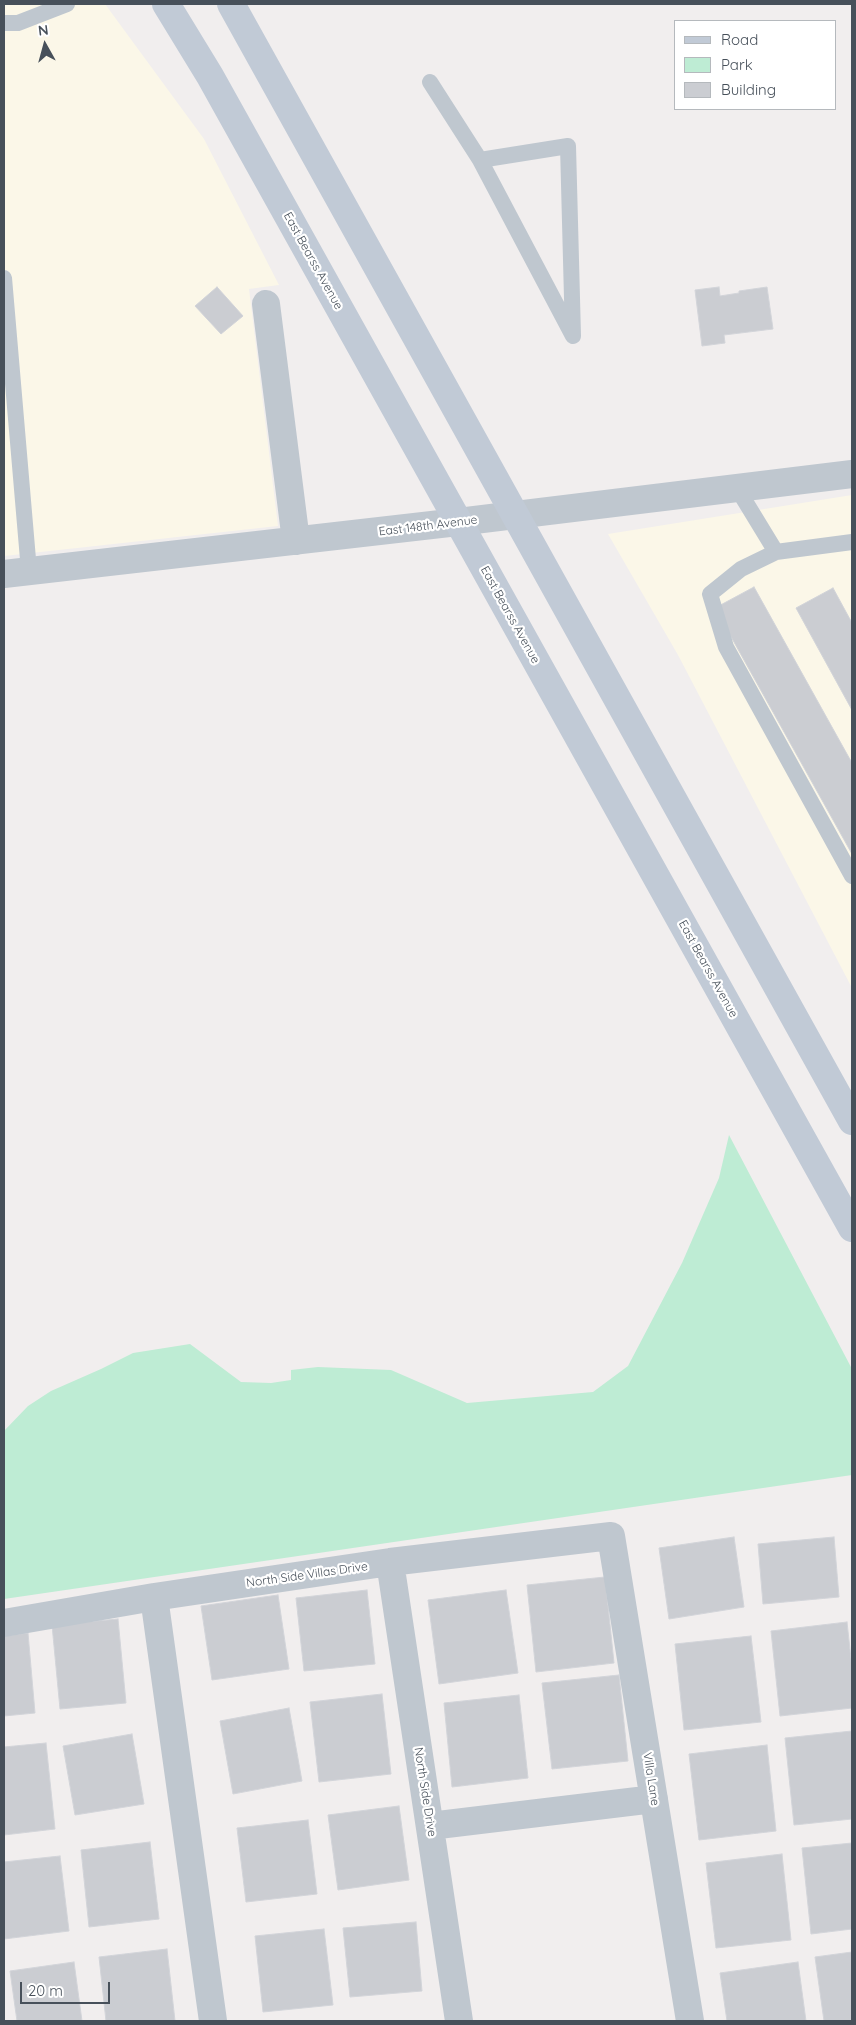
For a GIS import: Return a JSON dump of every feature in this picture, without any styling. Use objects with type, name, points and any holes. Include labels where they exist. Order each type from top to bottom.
[{"type":"main road","name":"East Bearss Avenue","points":[[166,4],[210,76],[852,1228]]},
{"type":"main road","points":[[231,4],[852,1121]]},
{"type":"street","points":[[266,304],[296,541]]},
{"type":"street","name":"East 148th Avenue","points":[[16,573],[852,474]]},
{"type":"street","name":"North Side Villas Drive","points":[[4,1623],[390,1562],[611,1536]]},
{"type":"street","name":"Villa Lane","points":[[611,1536],[690,2021]]},
{"type":"street","name":"North Side Drive","points":[[390,1562],[459,2021]]},
{"type":"street","points":[[154,1598],[214,2021]]},
{"type":"street","points":[[430,1826],[654,1799]]},
{"type":"lane","points":[[4,23],[18,23],[67,4]]},
{"type":"lane","points":[[430,82],[480,160],[573,336],[568,146],[480,160]]},
{"type":"lane","points":[[4,278],[16,573]]},
{"type":"lane","points":[[737,488],[776,552]]},
{"type":"lane","points":[[852,542],[776,552],[741,569],[710,594],[726,647],[852,876]]},
{"type":"shaded area","points":[[4,4],[105,4],[204,139],[279,285],[249,289],[278,526],[4,556]]},
{"type":"shaded area","points":[[852,495],[852,988],[678,655],[608,534]]},
{"type":"green space","points":[[729,1135],[852,1369],[852,1475],[4,1599],[4,1431],[28,1406],[51,1391],[133,1353],[190,1344],[241,1382],[271,1383],[291,1380],[291,1370],[318,1367],[391,1370],[467,1403],[593,1392],[628,1366],[682,1263],[719,1178]]},
{"type":"building","points":[[217,287],[243,316],[221,334],[195,306]]},
{"type":"building","points":[[719,287],[720,296],[767,287],[773,329],[724,335],[725,343],[702,346],[695,290]]},
{"type":"building","points":[[754,587],[852,763],[852,854],[715,608]]},
{"type":"building","points":[[833,588],[852,623],[852,710],[796,608]]},
{"type":"building","points":[[734,1537],[744,1607],[669,1619],[659,1548]]},
{"type":"building","points":[[834,1537],[839,1597],[763,1604],[758,1544]]},
{"type":"building","points":[[605,1577],[614,1663],[536,1672],[527,1585]]},
{"type":"building","points":[[367,1590],[375,1664],[304,1671],[296,1598]]},
{"type":"building","points":[[506,1590],[518,1673],[439,1684],[428,1600]]},
{"type":"building","points":[[278,1595],[289,1669],[212,1680],[201,1606]]},
{"type":"building","points":[[118,1619],[126,1703],[60,1709],[52,1625]]},
{"type":"building","points":[[847,1622],[852,1668],[852,1708],[780,1716],[771,1631]]},
{"type":"building","points":[[28,1633],[35,1713],[4,1716],[4,1636]]},
{"type":"building","points":[[751,1636],[761,1722],[684,1730],[675,1644]]},
{"type":"building","points":[[619,1675],[628,1761],[552,1769],[542,1683]]},
{"type":"building","points":[[382,1694],[391,1774],[319,1782],[310,1702]]},
{"type":"building","points":[[519,1695],[528,1778],[452,1787],[444,1703]]},
{"type":"building","points":[[289,1708],[302,1781],[233,1794],[220,1721]]},
{"type":"building","points":[[852,1731],[852,1819],[794,1825],[785,1738]]},
{"type":"building","points":[[132,1734],[144,1804],[75,1815],[63,1746]]},
{"type":"building","points":[[46,1743],[55,1829],[4,1835],[4,1747]]},
{"type":"building","points":[[767,1745],[776,1831],[699,1840],[689,1754]]},
{"type":"building","points":[[399,1806],[409,1880],[338,1890],[328,1815]]},
{"type":"building","points":[[308,1820],[317,1894],[246,1902],[237,1828]]},
{"type":"building","points":[[150,1842],[159,1919],[89,1927],[81,1850]]},
{"type":"building","points":[[852,1843],[852,1929],[811,1934],[802,1848]]},
{"type":"building","points":[[782,1854],[791,1940],[716,1948],[706,1863]]},
{"type":"building","points":[[60,1856],[69,1931],[4,1939],[4,1862]]},
{"type":"building","points":[[416,1922],[422,1991],[350,1997],[343,1928]]},
{"type":"building","points":[[324,1929],[333,2005],[263,2012],[255,1936]]},
{"type":"building","points":[[167,1949],[175,2021],[106,2021],[99,1957]]},
{"type":"building","points":[[852,1952],[852,2021],[824,2021],[815,1957]]},
{"type":"building","points":[[74,1962],[82,2021],[17,2021],[10,1971]]},
{"type":"building","points":[[798,1962],[806,2021],[727,2021],[720,1973]]}]
